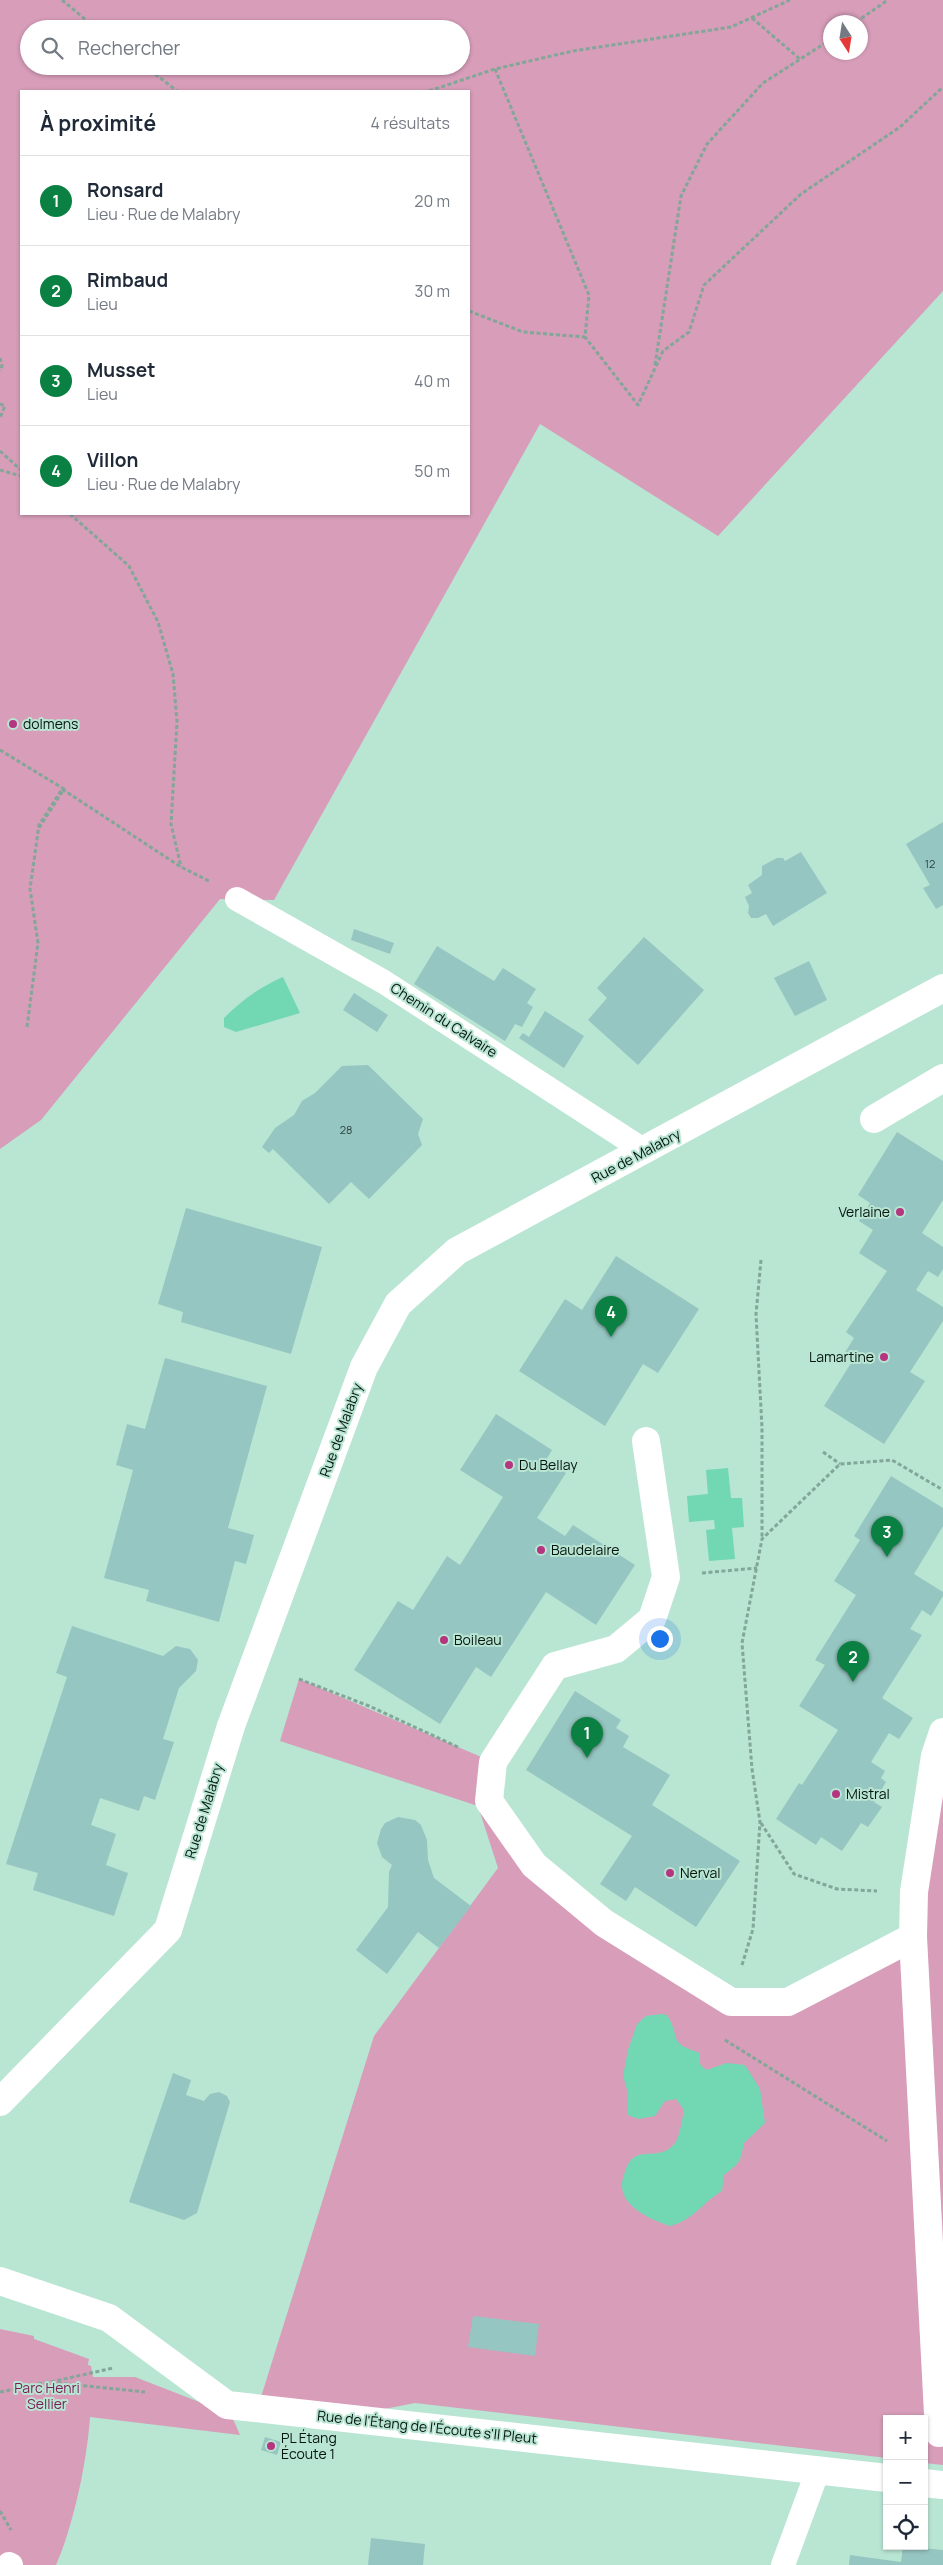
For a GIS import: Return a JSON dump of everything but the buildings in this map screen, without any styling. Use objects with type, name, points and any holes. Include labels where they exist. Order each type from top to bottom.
[{"type":"street","name":"Rue de Malabry","points":[[0,2102],[168,1930],[228,1734],[252,1666],[364,1367],[398,1304],[457,1250],[645,1151],[943,988]]},
{"type":"street","points":[[874,1120],[943,1078]]},
{"type":"street","points":[[646,1441],[666,1576],[652,1619],[616,1649],[555,1666],[493,1762],[489,1801],[534,1865],[604,1923],[731,2002],[788,2002],[913,1937]]},
{"type":"street","points":[[938,2433],[913,1937],[914,1892],[935,1756],[943,1732]]},
{"type":"street","name":"Rue de l'Étang de l'Écoute s'Il Pleut","points":[[0,2281],[109,2318],[227,2405],[883,2478]]},
{"type":"street","points":[[928,2483],[943,2485]]},
{"type":"lane","name":"Chemin du Calvaire","points":[[237,899],[384,982],[645,1151]]},
{"type":"lane","points":[[783,2565],[818,2470]]},
{"type":"path","points":[[62,0],[86,20]]},
{"type":"path","points":[[432,90],[495,69],[573,51],[731,27],[790,0]]},
{"type":"path","points":[[866,15],[888,0]]},
{"type":"path","points":[[752,18],[801,60]]},
{"type":"path","points":[[654,371],[681,196],[707,144],[763,83],[823,45]]},
{"type":"path","points":[[495,69],[589,295],[585,336],[638,405],[664,351],[689,332],[704,285],[801,194],[900,126],[943,87]]},
{"type":"path","points":[[157,75],[176,90]]},
{"type":"path","points":[[470,311],[523,332],[585,336]]},
{"type":"path","points":[[0,358],[2,366],[0,371]]},
{"type":"path","points":[[0,404],[5,406],[0,418]]},
{"type":"path","points":[[0,451],[20,469]]},
{"type":"path","points":[[0,470],[20,476]]},
{"type":"path","points":[[0,750],[64,789],[181,867],[171,824],[177,722],[173,674],[158,622],[129,566],[71,515]]},
{"type":"path","points":[[27,1028],[38,943],[30,889],[39,828],[64,789]]},
{"type":"path","points":[[761,1260],[756,1314],[762,1428],[762,1539],[742,1643],[752,1769],[760,1822],[753,1929],[731,2002],[723,2039],[925,2165]]},
{"type":"path","points":[[823,1452],[840,1464]]},
{"type":"path","points":[[762,1539],[840,1464],[892,1460],[943,1490]]},
{"type":"path","points":[[666,1576],[756,1568]]},
{"type":"path","points":[[300,1679],[369,1706],[493,1762]]},
{"type":"path","points":[[760,1822],[794,1874],[837,1889],[914,1892]]},
{"type":"path","points":[[0,2392],[123,2366]]},
{"type":"path","points":[[48,2382],[152,2392]]},
{"type":"green space","points":[[0,0],[943,0],[943,291],[718,536],[540,424],[274,900],[220,899],[41,1120],[0,1149]]},
{"type":"green space","points":[[299,1679],[493,1762],[489,1801],[534,1865],[731,2002],[788,2002],[913,1937],[943,1748],[943,2465],[928,2463],[928,2415],[883,2415],[883,2458],[415,2403],[374,2411],[261,2397],[374,2036],[498,1868],[478,1806],[280,1741]]},
{"type":"green space","name":"Parc Henri Sellier","points":[[0,2329],[34,2336],[34,2339],[89,2359],[88,2365],[91,2366],[93,2377],[135,2377],[225,2412],[233,2419],[240,2435],[90,2417],[79,2492],[63,2549],[56,2565],[0,2565]]},
{"type":"shaded area","points":[[283,977],[300,1013],[236,1032],[224,1027],[224,1018],[238,1005],[259,990]]},
{"type":"shaded area","points":[[728,1468],[731,1498],[742,1498],[744,1527],[732,1528],[735,1559],[709,1561],[706,1530],[715,1529],[714,1520],[689,1522],[687,1496],[708,1494],[706,1470]]},
{"type":"shaded area","points":[[667,2015],[676,2039],[683,2046],[700,2053],[700,2064],[706,2070],[727,2063],[745,2065],[760,2089],[765,2123],[744,2143],[739,2161],[724,2175],[722,2191],[692,2215],[670,2226],[652,2219],[635,2208],[623,2194],[622,2185],[626,2168],[633,2158],[642,2154],[659,2153],[670,2148],[675,2143],[681,2127],[684,2110],[676,2099],[665,2101],[655,2116],[638,2119],[628,2115],[628,2093],[623,2076],[628,2050],[637,2024],[646,2016]]},
{"type":"place","name":"dolmens","points":[[13,724]]},
{"type":"place","name":"Verlaine","points":[[900,1212]]},
{"type":"place","name":"Villon","points":[[611,1337]]},
{"type":"place","name":"Lamartine","points":[[884,1357]]},
{"type":"place","name":"Du Bellay","points":[[509,1465]]},
{"type":"place","name":"Baudelaire","points":[[541,1550]]},
{"type":"place","name":"Musset","points":[[887,1557]]},
{"type":"place","name":"Boileau","points":[[444,1640]]},
{"type":"place","name":"Rimbaud","points":[[853,1682]]},
{"type":"place","name":"Ronsard","points":[[587,1758]]},
{"type":"place","name":"Mistral","points":[[836,1794]]},
{"type":"place","name":"Nerval","points":[[670,1873]]},
{"type":"place","name":"PL Étang Écoute 1","points":[[271,2446]]}]
